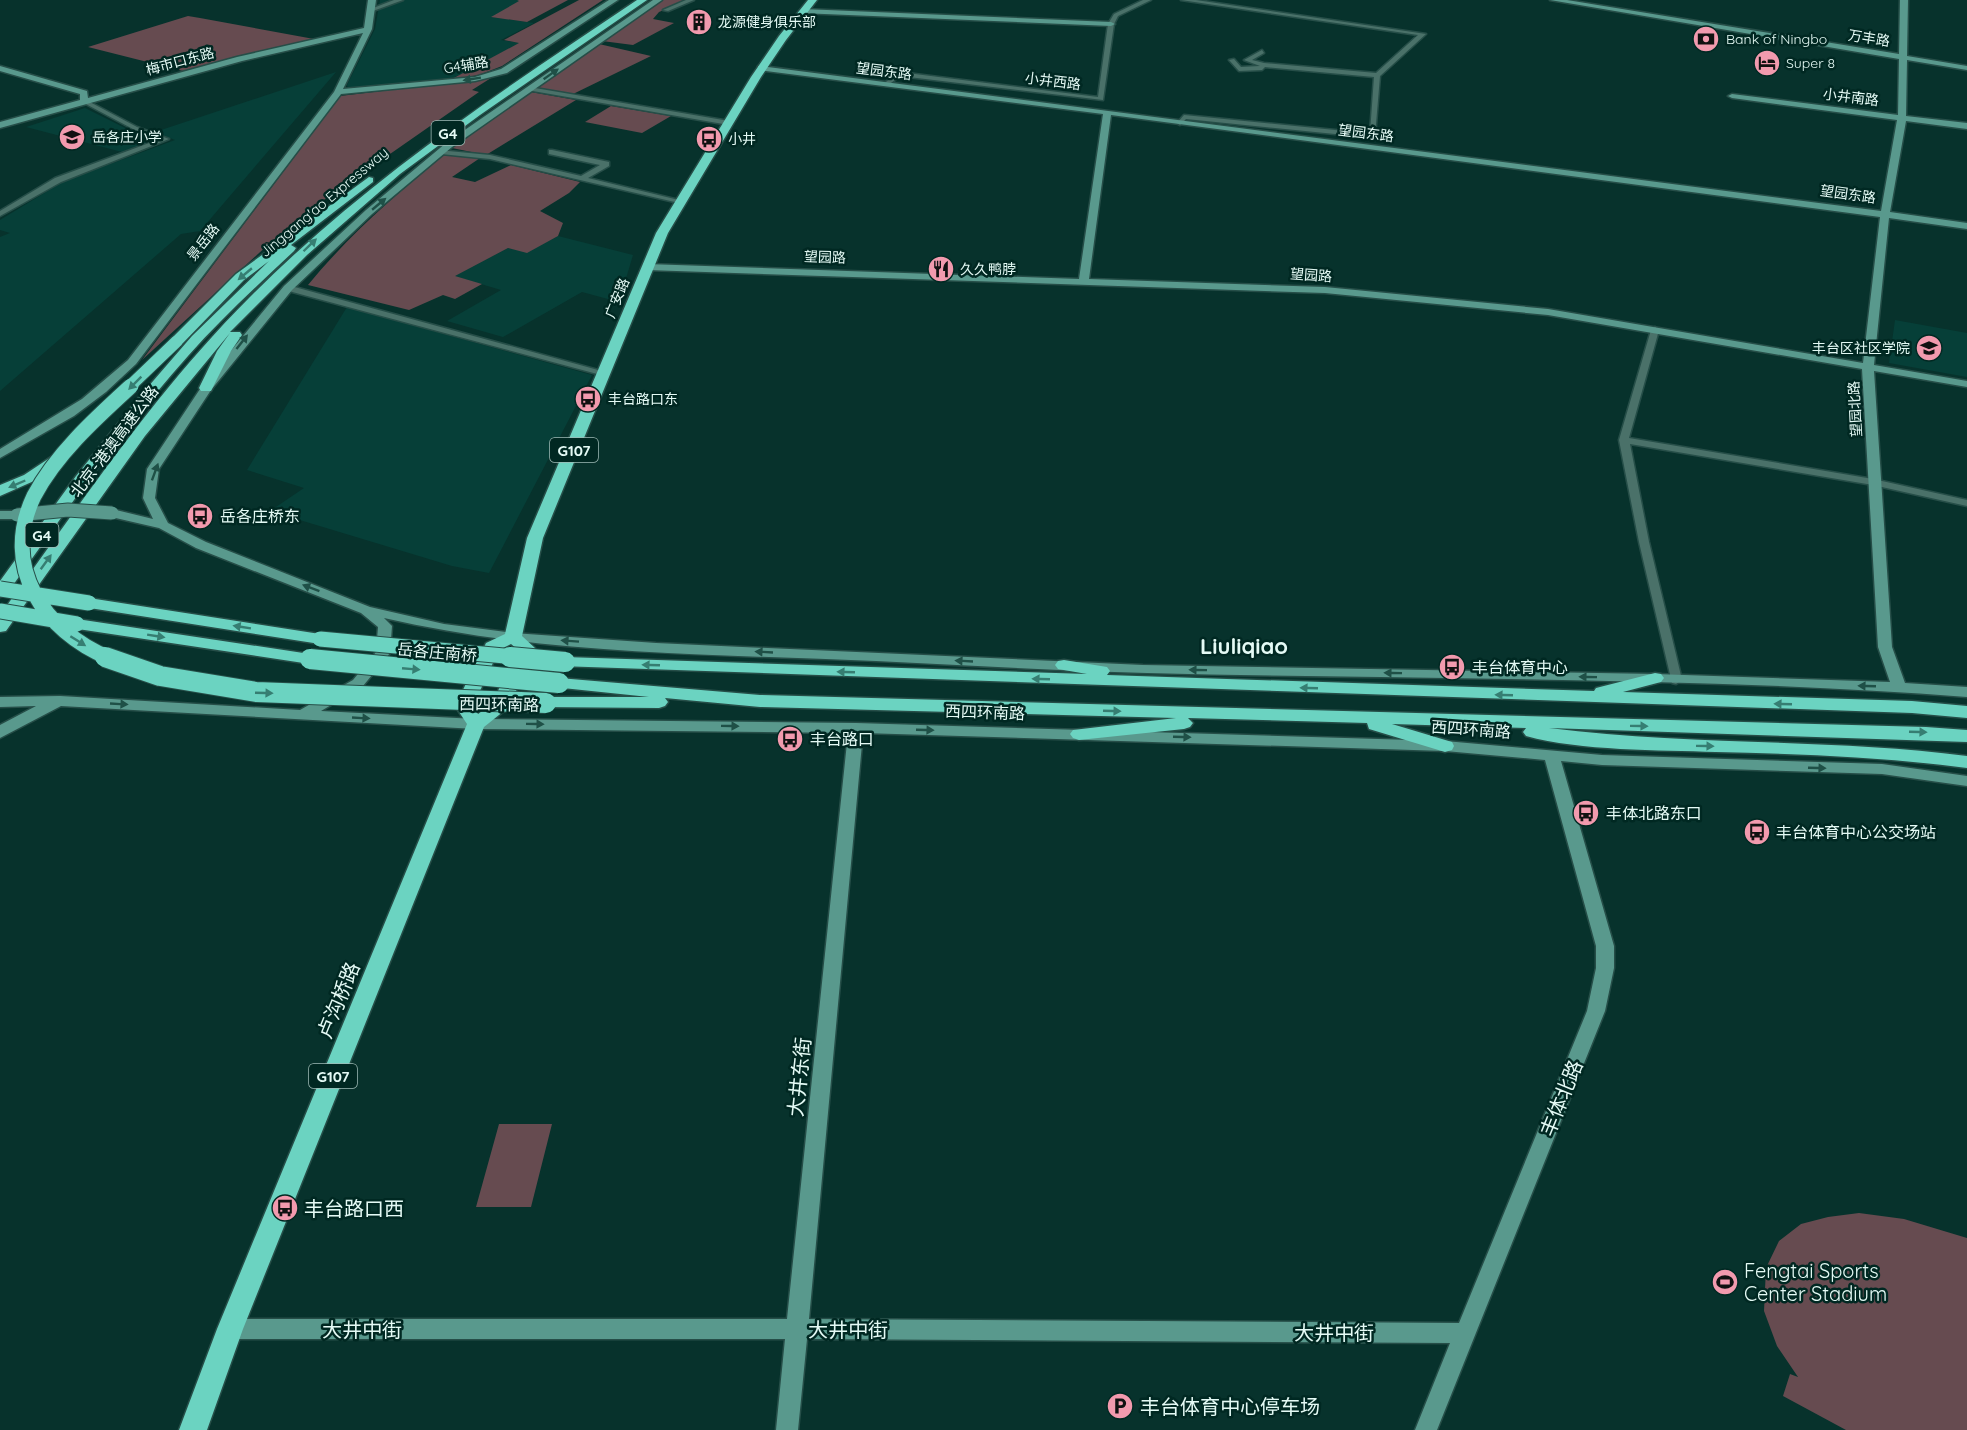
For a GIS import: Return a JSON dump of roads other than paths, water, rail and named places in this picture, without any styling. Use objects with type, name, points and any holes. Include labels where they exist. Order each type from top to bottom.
[{"type":"highway","name":"Jinggang'ao Expressway","points":[[0,591],[83,477],[169,370],[258,278],[375,176],[447,122],[630,0]]},
{"type":"highway","name":"Jinggang'ao Expressway","points":[[268,286],[320,236],[434,143],[643,0]]},
{"type":"highway","name":"广安路","points":[[513,637],[535,538],[647,267],[679,201],[761,69],[813,0]]},
{"type":"highway","points":[[375,176],[240,277],[67,451],[38,489],[24,522],[21,553],[28,588],[56,627],[100,655],[154,675],[220,689],[256,693],[546,703],[760,701]]},
{"type":"highway","points":[[206,388],[224,351],[268,286]]},
{"type":"highway","name":"北京-港澳高速公路","points":[[0,627],[111,472],[190,370],[268,286]]},
{"type":"highway","points":[[0,491],[29,478],[67,451]]},
{"type":"highway","name":"岳各庄南桥","points":[[0,591],[320,639],[565,662]]},
{"type":"highway","name":"岳各庄南桥","points":[[0,611],[310,659],[560,683]]},
{"type":"highway","points":[[476,724],[464,706],[492,647],[513,637]]},
{"type":"highway","name":"G107","points":[[476,724],[500,707],[526,648],[513,637]]},
{"type":"highway","name":"西四环南路","points":[[565,662],[1579,698],[1912,707],[1967,712]]},
{"type":"highway","points":[[1064,665],[1183,684]]},
{"type":"highway","points":[[1579,698],[1655,678]]},
{"type":"highway","name":"西四环南路","points":[[560,683],[760,701],[1926,733],[1967,736]]},
{"type":"highway","points":[[1079,734],[1251,715]]},
{"type":"highway","points":[[1350,718],[1444,746]]},
{"type":"highway","points":[[1460,721],[1574,739],[1643,745],[1844,750],[1923,755],[1967,762]]},
{"type":"highway","name":"卢沟桥路","points":[[193,1430],[230,1329],[476,724]]},
{"type":"street","name":"景岳路","points":[[0,454],[52,426],[87,402],[112,383],[132,362],[338,92],[368,29],[372,0]]},
{"type":"street","points":[[371,10],[400,0]]},
{"type":"street","name":"G4辅路","points":[[338,92],[475,79],[504,71],[614,0]]},
{"type":"street","points":[[163,525],[148,498],[153,470],[206,388],[288,288],[362,218],[441,152],[658,0]]},
{"type":"street","points":[[666,10],[691,0]]},
{"type":"street","points":[[803,11],[1111,24],[1116,15],[1148,0]]},
{"type":"street","points":[[1180,123],[1184,117],[1345,132],[1356,136],[1373,135],[1377,75],[1423,34],[1184,0]]},
{"type":"street","name":"万丰路","points":[[1554,0],[1903,55]]},
{"type":"street","name":"万丰路","points":[[1584,0],[1967,66]]},
{"type":"street","name":"望园北路","points":[[1899,687],[1884,647],[1868,368],[1885,213],[1902,117],[1904,0]]},
{"type":"street","name":"小井西路","points":[[885,85],[899,74],[1101,99],[1111,24]]},
{"type":"street","name":"梅市口东路","points":[[0,125],[240,59],[368,29]]},
{"type":"street","points":[[1262,52],[1247,60],[1263,65],[1377,75]]},
{"type":"street","points":[[1232,60],[1239,69],[1284,67]]},
{"type":"street","points":[[0,68],[84,93],[84,102]]},
{"type":"street","name":"望园东路","points":[[761,69],[1885,213],[1967,226]]},
{"type":"street","points":[[0,73],[73,95],[135,128],[166,139],[58,180],[0,214]]},
{"type":"street","points":[[529,89],[729,123]]},
{"type":"street","name":"小井南路","points":[[1732,96],[1967,126]]},
{"type":"street","points":[[1084,281],[1107,114]]},
{"type":"street","points":[[441,152],[490,157],[679,201]]},
{"type":"street","points":[[552,152],[606,164],[581,179]]},
{"type":"street","name":"望园路","points":[[647,267],[1325,290],[1527,310],[1967,384]]},
{"type":"street","points":[[288,288],[604,373]]},
{"type":"street","points":[[1655,330],[1624,440],[1644,542],[1676,680]]},
{"type":"street","points":[[1624,440],[1873,482],[1967,503]]},
{"type":"street","points":[[0,515],[68,510],[112,513],[163,525],[201,545],[366,610],[444,628],[513,637],[656,647],[1064,665],[1655,678],[1899,687],[1967,692]]},
{"type":"street","points":[[302,715],[358,683],[383,653],[385,626],[366,610]]},
{"type":"street","points":[[0,733],[11,724],[60,701]]},
{"type":"street","name":"西四环南路","points":[[0,702],[60,701],[476,724],[856,728],[1444,746],[1602,760],[1882,770],[1967,781]]},
{"type":"street","name":"大井东街","points":[[787,1430],[856,728]]},
{"type":"street","name":"丰体北路","points":[[1426,1430],[1596,1011],[1602,989],[1605,946],[1551,754]]},
{"type":"street","name":"大井中街","points":[[230,1329],[797,1329],[1466,1333]]},
{"type":"place","name":"龙源健身俱乐部","points":[[699,22]]},
{"type":"place","name":"Bank of Ningbo","points":[[1706,39]]},
{"type":"place","name":"Super 8","points":[[1767,63]]},
{"type":"place","name":"岳各庄小学","points":[[72,137]]},
{"type":"place","name":"小井","points":[[709,139]]},
{"type":"place","name":"久久鸭脖","points":[[941,269]]},
{"type":"place","name":"丰台区社区学院","points":[[1929,348]]},
{"type":"place","name":"丰台路口东","points":[[588,399]]},
{"type":"place","name":"岳各庄桥东","points":[[200,516]]},
{"type":"place","name":"丰台体育中心","points":[[1452,667]]},
{"type":"place","name":"丰台路口","points":[[790,739]]},
{"type":"place","name":"丰体北路东口","points":[[1586,813]]},
{"type":"place","name":"丰台体育中心公交场站","points":[[1757,832]]},
{"type":"place","name":"丰台路口西","points":[[285,1208]]},
{"type":"place","name":"Fengtai Sports Center Stadium","points":[[1725,1282]]},
{"type":"place","name":"丰台体育中心停车场","points":[[1120,1406]]},
{"type":"district","name":"Liuliqiao","points":[[1244,646]]}]
